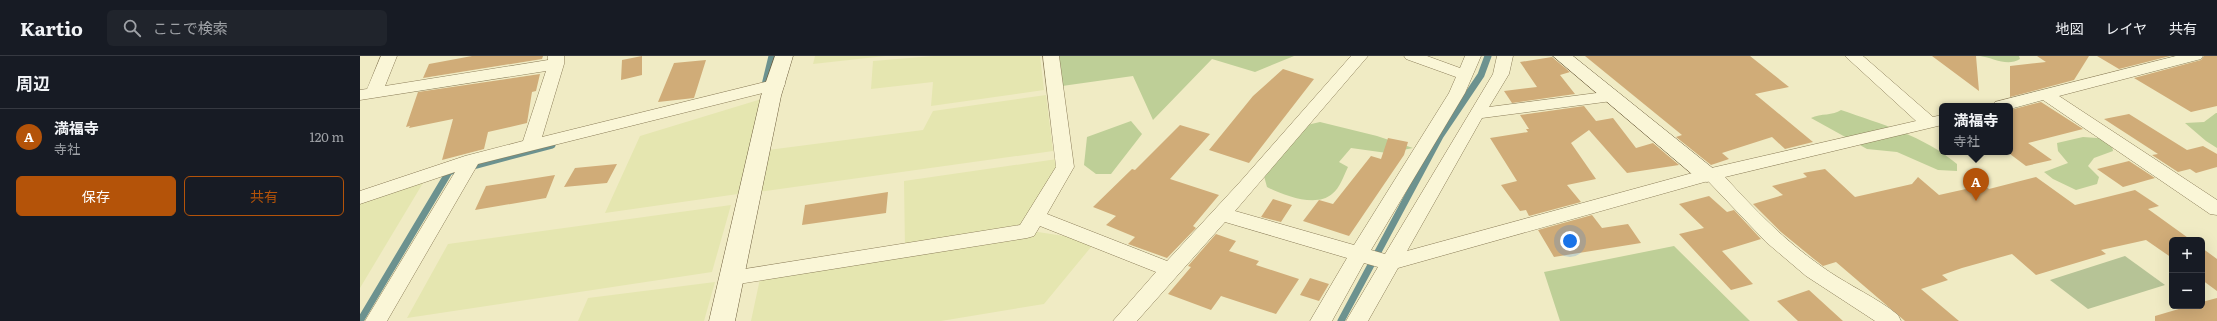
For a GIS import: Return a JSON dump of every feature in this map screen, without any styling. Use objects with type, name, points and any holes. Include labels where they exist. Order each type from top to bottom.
[{"type":"street","points":[[367,94],[389,56]]},
{"type":"street","points":[[722,321],[771,96],[777,84],[784,56]]},
{"type":"street","points":[[732,278],[1027,231],[1065,167],[1051,56]]},
{"type":"street","points":[[1124,321],[1222,214],[1360,56]]},
{"type":"street","points":[[1412,56],[1465,75]]},
{"type":"street","points":[[1321,321],[1359,254],[1457,93],[1473,56]]},
{"type":"street","points":[[1357,321],[1501,74],[1505,56]]},
{"type":"street","points":[[1562,56],[1710,175],[1749,215],[1813,271],[1880,312],[1890,321]]},
{"type":"street","points":[[1854,56],[1936,121]]},
{"type":"street","points":[[2013,103],[2195,56]]},
{"type":"street","points":[[367,94],[556,60],[531,145]]},
{"type":"street","points":[[360,198],[471,160],[777,84]]},
{"type":"street","points":[[2046,95],[2217,209]]},
{"type":"street","points":[[1477,114],[1612,96]]},
{"type":"street","points":[[1222,214],[1390,263],[1710,175],[1936,121]]},
{"type":"street","points":[[376,321],[471,160]]},
{"type":"street","points":[[1035,218],[1171,270]]},
{"type":"green space","points":[[815,56],[885,56],[813,64]]},
{"type":"green space","points":[[933,56],[1040,56],[1044,90],[931,106],[933,82],[871,89],[873,61]]},
{"type":"green space","points":[[1051,56],[1294,56],[1255,72],[1212,59],[1153,120],[1133,76],[1055,87]]},
{"type":"green space","points":[[1980,56],[2019,56],[2020,59],[2005,62]]},
{"type":"green space","points":[[1046,95],[1053,151],[751,193],[768,150],[923,130],[933,111]]},
{"type":"green space","points":[[771,96],[738,194],[605,213],[640,136]]},
{"type":"green space","points":[[1841,110],[1916,138],[1939,151],[1939,155],[1945,155],[1957,164],[1957,171],[1938,170],[1897,152],[1867,149],[1811,118]]},
{"type":"green space","points":[[2216,113],[2217,148],[2206,141],[2185,123],[2204,122]]},
{"type":"green space","points":[[1131,121],[1142,134],[1111,174],[1096,174],[1084,165],[1087,137]]},
{"type":"green space","points":[[1320,122],[1377,136],[1413,148],[1387,153],[1351,148],[1339,162],[1348,167],[1342,181],[1332,194],[1325,198],[1317,200],[1300,199],[1267,187],[1264,176],[1298,127]]},
{"type":"green space","points":[[2083,137],[2111,139],[2113,151],[2094,158],[2088,166],[2099,177],[2097,184],[2076,190],[2053,179],[2044,172],[2068,163],[2058,151],[2057,143]]},
{"type":"green space","points":[[1064,158],[1035,222],[905,250],[904,181]]},
{"type":"green space","points":[[429,173],[360,288],[360,198]]},
{"type":"green space","points":[[731,205],[712,272],[407,318],[448,244]]},
{"type":"green space","points":[[1038,232],[1096,241],[1044,304],[941,321],[751,321],[761,274]]},
{"type":"green space","points":[[1674,246],[1750,321],[1560,321],[1544,272]]},
{"type":"green space","points":[[2125,256],[2165,285],[2088,309],[2050,280]]},
{"type":"green space","points":[[715,282],[704,321],[578,321],[588,298]]},
{"type":"building","points":[[472,56],[543,56],[542,59],[423,78],[429,64]]},
{"type":"building","points":[[642,56],[642,75],[621,80],[622,60]]},
{"type":"building","points":[[1585,56],[1750,56],[1789,87],[1755,94],[1813,142],[1785,149],[1772,137],[1722,153],[1729,159],[1711,165],[1676,137],[1682,135]]},
{"type":"building","points":[[1932,56],[1976,56],[1979,91]]},
{"type":"building","points":[[2037,56],[2089,56],[2074,80],[2010,97],[2010,66],[2046,62]]},
{"type":"building","points":[[2097,56],[2170,56],[2119,69]]},
{"type":"building","points":[[2204,56],[2217,56],[2217,106],[2191,112],[2134,78],[2201,60]]},
{"type":"building","points":[[1552,57],[1570,72],[1560,75],[1575,94],[1512,103],[1504,91],[1537,87],[1520,62]]},
{"type":"building","points":[[706,60],[694,98],[658,102],[674,63]]},
{"type":"building","points":[[1283,69],[1314,79],[1249,163],[1209,150],[1253,96]]},
{"type":"building","points":[[540,74],[536,91],[532,92],[527,123],[488,132],[484,149],[442,160],[453,119],[409,128],[410,126],[406,127],[418,92]]},
{"type":"building","points":[[2041,102],[2083,129],[2028,143],[2052,160],[2026,166],[2011,155],[2013,155],[2013,109]]},
{"type":"building","points":[[1584,106],[1596,121],[1613,118],[1636,148],[1653,143],[1679,165],[1627,173],[1589,130],[1571,143],[1596,179],[1567,185],[1581,202],[1529,216],[1526,210],[1520,211],[1501,185],[1517,181],[1490,138],[1528,132],[1526,129],[1529,129],[1520,115]]},
{"type":"building","points":[[2129,114],[2187,150],[2203,146],[2217,154],[2217,167],[2196,173],[2190,169],[2178,172],[2152,155],[2158,154],[2104,119]]},
{"type":"building","points":[[1180,125],[1210,134],[1170,179],[1219,195],[1193,226],[1196,228],[1167,258],[1128,244],[1135,237],[1106,225],[1116,216],[1093,207],[1132,169],[1135,170]]},
{"type":"building","points":[[1388,138],[1408,142],[1404,155],[1349,236],[1303,221],[1319,200],[1333,204],[1371,156],[1381,159]]},
{"type":"building","points":[[2129,161],[2155,178],[2123,187],[2097,169]]},
{"type":"building","points":[[617,164],[607,183],[564,187],[575,168]]},
{"type":"building","points":[[1825,169],[1855,197],[1912,184],[1918,177],[1939,195],[1984,185],[1989,189],[2036,177],[2075,205],[2135,190],[2159,206],[2148,209],[2187,237],[2169,237],[2169,256],[2146,240],[2101,250],[2106,254],[2036,275],[2012,254],[1962,268],[1942,275],[1948,280],[1921,289],[1959,321],[1905,321],[1836,262],[1823,266],[1781,232],[1753,204],[1783,195],[1772,186],[1807,177],[1803,173]]},
{"type":"building","points":[[555,175],[546,198],[475,210],[486,186]]},
{"type":"building","points":[[888,192],[886,213],[802,225],[805,205]]},
{"type":"building","points":[[1709,196],[1727,212],[1734,210],[1761,239],[1722,251],[1753,284],[1731,290],[1679,234],[1704,228],[1679,204]]},
{"type":"building","points":[[1273,199],[1292,205],[1281,222],[1261,217]]},
{"type":"building","points":[[1592,215],[1602,228],[1628,224],[1641,243],[1554,257],[1538,230]]},
{"type":"building","points":[[1216,234],[1236,241],[1229,251],[1259,261],[1256,265],[1299,279],[1276,314],[1221,296],[1211,310],[1168,294],[1191,267],[1188,266]]},
{"type":"building","points":[[2205,250],[2217,259],[2217,291],[2205,282]]},
{"type":"building","points":[[1310,278],[1329,284],[1319,301],[1300,295]]},
{"type":"building","points":[[1809,290],[1843,321],[1798,321],[1777,301]]},
{"type":"building","points":[[2217,298],[2217,321],[2155,321],[2155,316],[2179,309],[2205,309],[2205,301]]},
{"type":"waterway","points":[[764,89],[772,56]]},
{"type":"waterway","points":[[1341,321],[1440,136],[1481,75],[1488,56]]},
{"type":"waterway","points":[[469,167],[552,145]]},
{"type":"waterway","points":[[360,321],[449,172],[455,170]]},
{"type":"place","name":"満福寺","points":[[1976,201]]}]
